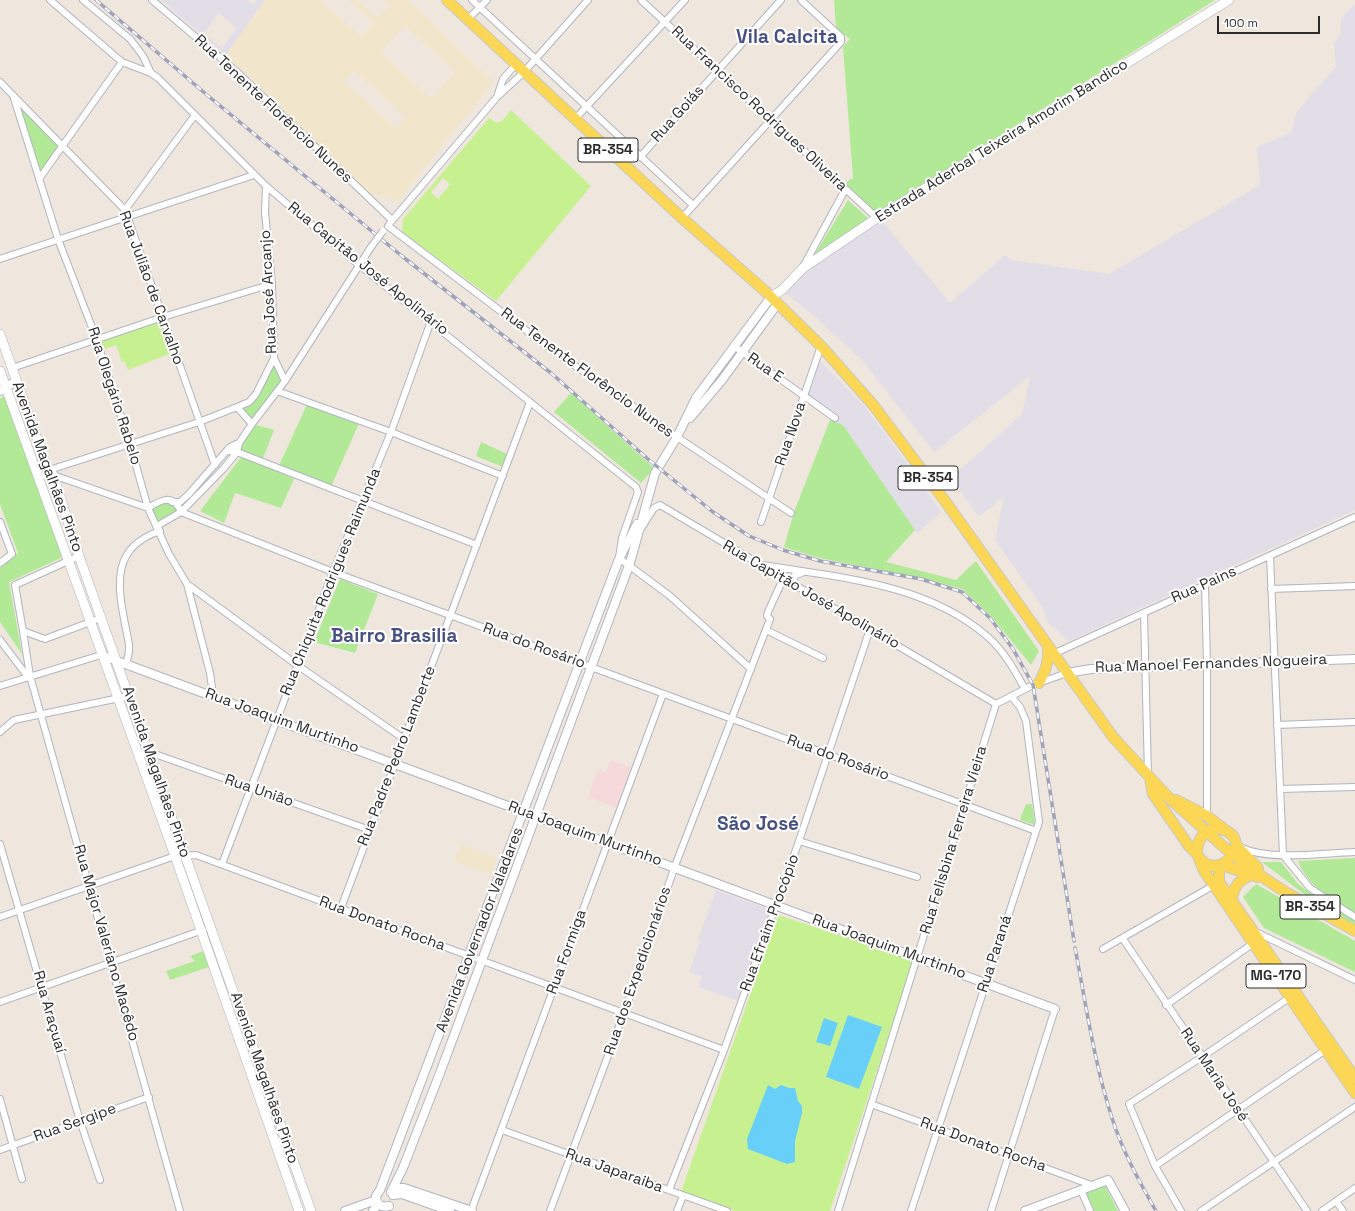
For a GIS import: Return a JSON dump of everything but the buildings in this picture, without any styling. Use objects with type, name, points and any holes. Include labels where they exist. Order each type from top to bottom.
[{"type":"main road","name":"BR-354","points":[[447,0],[682,218],[774,300],[821,346],[874,406],[946,501],[1113,737],[1168,797],[1234,856],[1266,880],[1355,931]]},
{"type":"main road","name":"Estrada Aderbal Teixeira Amorim Bandico","points":[[774,300],[803,268],[877,218],[1229,0]]},
{"type":"main road","name":"Avenida Magalhães Pinto","points":[[0,334],[16,381],[51,472],[128,696],[311,1211]]},
{"type":"main road","name":"Avenida Magalhães Pinto","points":[[0,374],[3,389],[37,475],[89,623],[175,856],[299,1211]]},
{"type":"main road","points":[[1039,683],[1047,668],[1051,650]]},
{"type":"main road","points":[[108,673],[119,670]]},
{"type":"main road","points":[[1149,777],[1153,794],[1198,857],[1206,863],[1220,865],[1266,880]]},
{"type":"main road","points":[[1168,797],[1207,816],[1230,832],[1236,845],[1255,864],[1266,880]]},
{"type":"main road","points":[[1198,857],[1197,846],[1200,837],[1206,831],[1214,828],[1224,829]]},
{"type":"main road","points":[[1220,865],[1229,862],[1234,856],[1236,845]]},
{"type":"main road","name":"MG-170","points":[[1198,857],[1204,871],[1232,900],[1293,995],[1329,1047],[1355,1093]]},
{"type":"main road","points":[[1217,883],[1220,865]]},
{"type":"main road","points":[[1232,900],[1234,887],[1241,880],[1251,875]]},
{"type":"main road","name":"MG-170","points":[[1217,883],[1256,938]]},
{"type":"main road","name":"MG-170","points":[[1329,1047],[1354,1074]]},
{"type":"main road","points":[[261,1101],[271,1098]]},
{"type":"street","name":"Rua Capitão José Apolinário","points":[[50,0],[122,62],[151,73],[266,186],[359,265],[432,321],[636,487],[638,492],[622,538],[619,558]]},
{"type":"street","points":[[83,0],[130,39],[143,56],[151,73]]},
{"type":"street","name":"Rua Tenente Florêncio Nunes","points":[[152,0],[237,72],[392,220]]},
{"type":"street","points":[[472,0],[586,108],[693,205]]},
{"type":"street","points":[[468,19],[486,0]]},
{"type":"street","points":[[126,663],[131,651],[120,596],[119,575],[122,561],[129,550],[145,536],[160,531],[158,526],[183,510],[214,479],[237,452],[240,443],[252,424],[285,381],[359,265],[392,220],[497,97],[524,72],[588,0]]},
{"type":"street","name":"Rua Francisco Rodrigues Oliveira","points":[[640,0],[877,218]]},
{"type":"street","points":[[575,119],[685,0]]},
{"type":"street","name":"Rua Goiás","points":[[640,157],[781,0]]},
{"type":"street","points":[[682,218],[839,44],[841,37],[801,0]]},
{"type":"street","points":[[39,179],[122,62]]},
{"type":"street","points":[[497,97],[503,79],[516,64]]},
{"type":"street","name":"Rua Julião de Carvalho","points":[[0,82],[126,213],[215,465]]},
{"type":"street","name":"Rua Olegário Rabelo","points":[[12,95],[58,239],[96,338],[130,444],[148,508],[160,531],[169,554],[187,584],[210,673],[213,695]]},
{"type":"street","points":[[126,213],[195,115]]},
{"type":"street","points":[[0,259],[126,213],[254,175]]},
{"type":"street","name":"Rua José Arcanjo","points":[[51,472],[130,444],[200,422],[249,402],[256,394],[274,358],[272,284],[266,226],[266,186]]},
{"type":"street","points":[[803,268],[845,190]]},
{"type":"street","name":"Rua Tenente Florêncio Nunes","points":[[386,228],[548,347],[791,514]]},
{"type":"street","points":[[0,374],[12,368],[96,338],[272,284]]},
{"type":"street","name":"Avenida Governador Valadares","points":[[392,1193],[440,1073],[628,566],[655,473],[677,437],[696,398],[734,346],[774,300]]},
{"type":"street","name":"Avenida Governador Valadares","points":[[683,426],[722,380],[742,352],[774,300]]},
{"type":"street","name":"Rua Chiquita Rodrigues Raimunda","points":[[222,864],[297,665],[361,501],[391,432],[432,321]]},
{"type":"street","name":"Rua E","points":[[734,346],[835,418]]},
{"type":"street","name":"Rua Nova","points":[[761,522],[821,346]]},
{"type":"street","points":[[274,358],[285,381]]},
{"type":"street","points":[[3,389],[16,381]]},
{"type":"street","points":[[277,392],[391,432],[503,476]]},
{"type":"street","name":"Rua Padre Pedro Lamberte","points":[[341,908],[530,402]]},
{"type":"street","points":[[237,407],[252,424]]},
{"type":"street","points":[[37,475],[51,472],[148,508],[157,502],[164,500],[180,502],[230,448],[240,443]]},
{"type":"street","points":[[228,451],[237,452],[477,545]]},
{"type":"street","name":"Rua do Rosário","points":[[171,502],[178,505],[183,510],[333,572],[1036,831]]},
{"type":"street","name":"Rua Capitão José Apolinário","points":[[637,536],[654,508],[660,505],[996,704]]},
{"type":"street","name":"Avenida Governador Valadares","points":[[380,1190],[470,956],[619,558],[642,514]]},
{"type":"street","name":"Rua Pains","points":[[1051,650],[1144,613],[1355,517]]},
{"type":"street","points":[[0,522],[12,554],[0,563]]},
{"type":"street","points":[[29,676],[15,585],[67,560],[79,556]]},
{"type":"street","points":[[1270,556],[1283,855],[1310,888],[1355,917]]},
{"type":"street","points":[[619,558],[670,596],[751,669]]},
{"type":"street","points":[[759,564],[889,586],[943,608],[968,622],[989,638],[1010,662],[1026,689]]},
{"type":"street","points":[[793,585],[795,575],[807,572]]},
{"type":"street","name":"Rua dos Expedicionários","points":[[550,1211],[572,1156],[624,1013],[675,866],[733,720],[766,630],[770,619],[767,616],[768,612],[783,579]]},
{"type":"street","points":[[187,584],[297,665],[404,739]]},
{"type":"street","points":[[1205,585],[1207,664],[1207,816]]},
{"type":"street","points":[[1271,589],[1355,586]]},
{"type":"street","points":[[1144,613],[1149,777]]},
{"type":"street","points":[[22,631],[45,639],[101,618]]},
{"type":"street","name":"Rua Efraim Procópio","points":[[669,1190],[724,1050],[799,841],[870,629]]},
{"type":"street","points":[[766,630],[823,658]]},
{"type":"street","points":[[0,640],[29,676]]},
{"type":"street","points":[[0,686],[101,655]]},
{"type":"street","name":"Rua Joaquim Murtinho","points":[[101,655],[116,659],[608,843],[675,866],[1055,1009]]},
{"type":"street","name":"Rua Manoel Fernandes Nogueira","points":[[1067,673],[1091,669],[1355,658]]},
{"type":"street","points":[[996,704],[1039,683],[1067,673]]},
{"type":"street","name":"Rua Major Valeriano Macêdo","points":[[29,676],[90,887],[180,1211]]},
{"type":"street","name":"Rua Formiga","points":[[472,1211],[663,694]]},
{"type":"street","points":[[0,732],[14,720],[128,696]]},
{"type":"street","name":"Rua Paraná","points":[[910,1211],[1039,822],[1026,721],[1020,707],[1011,696]]},
{"type":"street","name":"Rua Felisbina Ferreira Vieira","points":[[838,1211],[996,704]]},
{"type":"street","points":[[1277,725],[1355,722]]},
{"type":"street","points":[[138,755],[148,752]]},
{"type":"street","name":"Rua União","points":[[148,752],[370,830]]},
{"type":"street","points":[[1280,789],[1355,787]]},
{"type":"street","points":[[799,841],[917,877]]},
{"type":"street","name":"Rua Araçuaí","points":[[0,844],[80,1122],[100,1180]]},
{"type":"street","points":[[1236,845],[1253,853],[1283,855],[1355,852]]},
{"type":"street","name":"Rua Donato Rocha","points":[[175,856],[196,855],[222,864],[724,1050]]},
{"type":"street","points":[[0,917],[90,887],[175,856]]},
{"type":"street","points":[[1103,949],[1123,939],[1217,883]]},
{"type":"street","points":[[0,1002],[210,927]]},
{"type":"street","points":[[1166,1005],[1256,938],[1355,980]]},
{"type":"street","name":"Rua Maria José","points":[[1123,939],[1166,1005],[1307,1211]]},
{"type":"street","points":[[1181,1211],[1155,1166],[1129,1104],[1202,1057],[1293,995]]},
{"type":"street","points":[[991,1211],[1055,1009]]},
{"type":"street","points":[[1155,1166],[1329,1047]]},
{"type":"street","points":[[427,1069],[440,1073]]},
{"type":"street","name":"Rua Sergipe","points":[[0,1150],[149,1097]]},
{"type":"street","points":[[0,1099],[22,1179]]},
{"type":"street","name":"Rua Donato Rocha","points":[[871,1104],[1094,1186]]},
{"type":"street","points":[[1201,1211],[1355,1107]]},
{"type":"street","name":"Rua Japaraiba","points":[[502,1130],[727,1211]]},
{"type":"street","points":[[1025,1211],[1108,1180],[1125,1211]]},
{"type":"street","points":[[392,1193],[399,1188],[404,1188],[472,1211]]},
{"type":"street","points":[[1322,1211],[1355,1188]]},
{"type":"street","points":[[376,1205],[378,1193],[380,1190],[384,1189],[392,1193],[402,1194],[442,1210],[450,1211]]},
{"type":"street","points":[[1082,1190],[1090,1211]]},
{"type":"street","points":[[345,1211],[376,1205],[388,1208],[392,1203],[392,1193]]},
{"type":"street","points":[[677,1211],[683,1196]]},
{"type":"street","points":[[438,1199],[442,1210]]},
{"type":"street","points":[[1336,1201],[1343,1211]]},
{"type":"shaded area","points":[[161,0],[247,0],[253,5],[257,0],[265,0],[226,55]],"holes":[[[219,13],[237,28],[222,48],[203,34]]]},
{"type":"shaded area","points":[[265,0],[321,0],[361,36],[373,23],[348,0],[357,0],[377,18],[389,6],[383,0],[408,0],[494,82],[398,201],[369,193],[226,55]],"holes":[[[405,26],[455,72],[431,98],[381,52]],[[354,71],[405,117],[396,128],[344,81]]]},
{"type":"shaded area","points":[[1355,4],[1355,510],[1069,641],[1048,623],[1043,608],[995,540],[1004,496],[979,517],[951,478],[1022,414],[1030,376],[934,452],[862,360],[813,315],[784,292],[808,267],[882,221],[950,303],[1005,255],[1011,260],[1109,274],[1260,185],[1257,147],[1291,133],[1297,111],[1336,67],[1334,43],[1340,36],[1341,18]]},
{"type":"shaded area","points":[[819,360],[866,408],[941,512],[917,533],[843,425],[835,422],[838,415],[807,396]]},
{"type":"shaded area","points":[[611,760],[632,768],[617,808],[588,797],[598,769],[606,772]]},
{"type":"shaded area","points":[[461,844],[497,858],[491,875],[454,861]]},
{"type":"shaded area","points":[[716,890],[772,910],[738,1001],[698,987],[702,977],[689,972],[700,941],[698,939]]},
{"type":"green space","points":[[834,0],[1215,0],[877,213],[845,183],[853,178],[843,47],[850,39],[836,28]]},
{"type":"green space","points":[[13,95],[62,147],[39,179]]},
{"type":"green space","points":[[511,110],[591,186],[496,301],[402,232],[403,219],[489,118],[497,123],[503,120]],"holes":[[[443,178],[450,184],[438,199],[431,192]]]},
{"type":"green space","points":[[848,200],[869,219],[813,257]]},
{"type":"green space","points":[[161,321],[172,353],[128,370],[125,362],[122,362],[116,345],[104,349],[100,340]]},
{"type":"green space","points":[[274,358],[285,381],[252,424],[274,430],[262,461],[237,452],[251,424],[237,407],[250,401]]},
{"type":"green space","points":[[8,393],[63,557],[9,582],[22,654],[0,622],[0,568],[18,553],[0,504],[0,399]]},
{"type":"green space","points":[[571,393],[654,468],[641,483],[554,412]]},
{"type":"green space","points":[[308,402],[360,421],[330,489],[278,468]]},
{"type":"green space","points":[[830,420],[843,425],[915,530],[886,562],[956,580],[976,561],[1039,651],[1031,665],[991,616],[962,589],[921,578],[819,558],[784,547],[794,512]]},
{"type":"green space","points":[[481,442],[507,454],[503,467],[476,456]]},
{"type":"green space","points":[[242,456],[294,479],[281,508],[235,493],[224,523],[200,511]]},
{"type":"green space","points":[[157,502],[171,502],[181,512],[157,526],[148,508]]},
{"type":"green space","points":[[340,579],[378,594],[355,653],[314,642]]},
{"type":"green space","points":[[1026,804],[1032,804],[1035,825],[1020,820]]},
{"type":"green space","points":[[1355,858],[1355,912],[1329,897],[1314,885],[1302,870],[1298,861]]},
{"type":"green space","points":[[1262,862],[1281,862],[1298,884],[1324,903],[1355,920],[1355,926],[1321,907]]},
{"type":"green space","points":[[1256,884],[1355,941],[1355,972],[1264,928],[1243,897]]},
{"type":"green space","points":[[778,915],[914,960],[830,1211],[735,1211],[681,1192]]},
{"type":"green space","points":[[206,950],[212,966],[170,980],[166,971],[195,961],[190,956]]},
{"type":"green space","points":[[1105,1186],[1118,1211],[1092,1211],[1084,1193]]},
{"type":"water","points":[[848,1015],[882,1027],[859,1089],[826,1077]]},
{"type":"water","points":[[824,1018],[838,1023],[830,1046],[816,1042]]},
{"type":"water","points":[[768,1085],[775,1089],[781,1085],[789,1088],[795,1088],[798,1101],[802,1106],[802,1113],[795,1141],[795,1162],[787,1164],[748,1149],[747,1139]]},
{"type":"railway","points":[[96,0],[207,95],[403,257],[551,373],[649,460],[713,512],[749,536],[783,550],[820,561],[921,579],[962,592],[990,618],[1013,649],[1033,685],[1074,941]]},
{"type":"railway","points":[[1075,948],[1095,1055],[1112,1118],[1126,1154],[1156,1211]]},
{"type":"district","name":"Vila Calcita","points":[[787,38]]},
{"type":"district","name":"Bairro Brasilia","points":[[394,637]]},
{"type":"district","name":"São José","points":[[758,825]]}]
